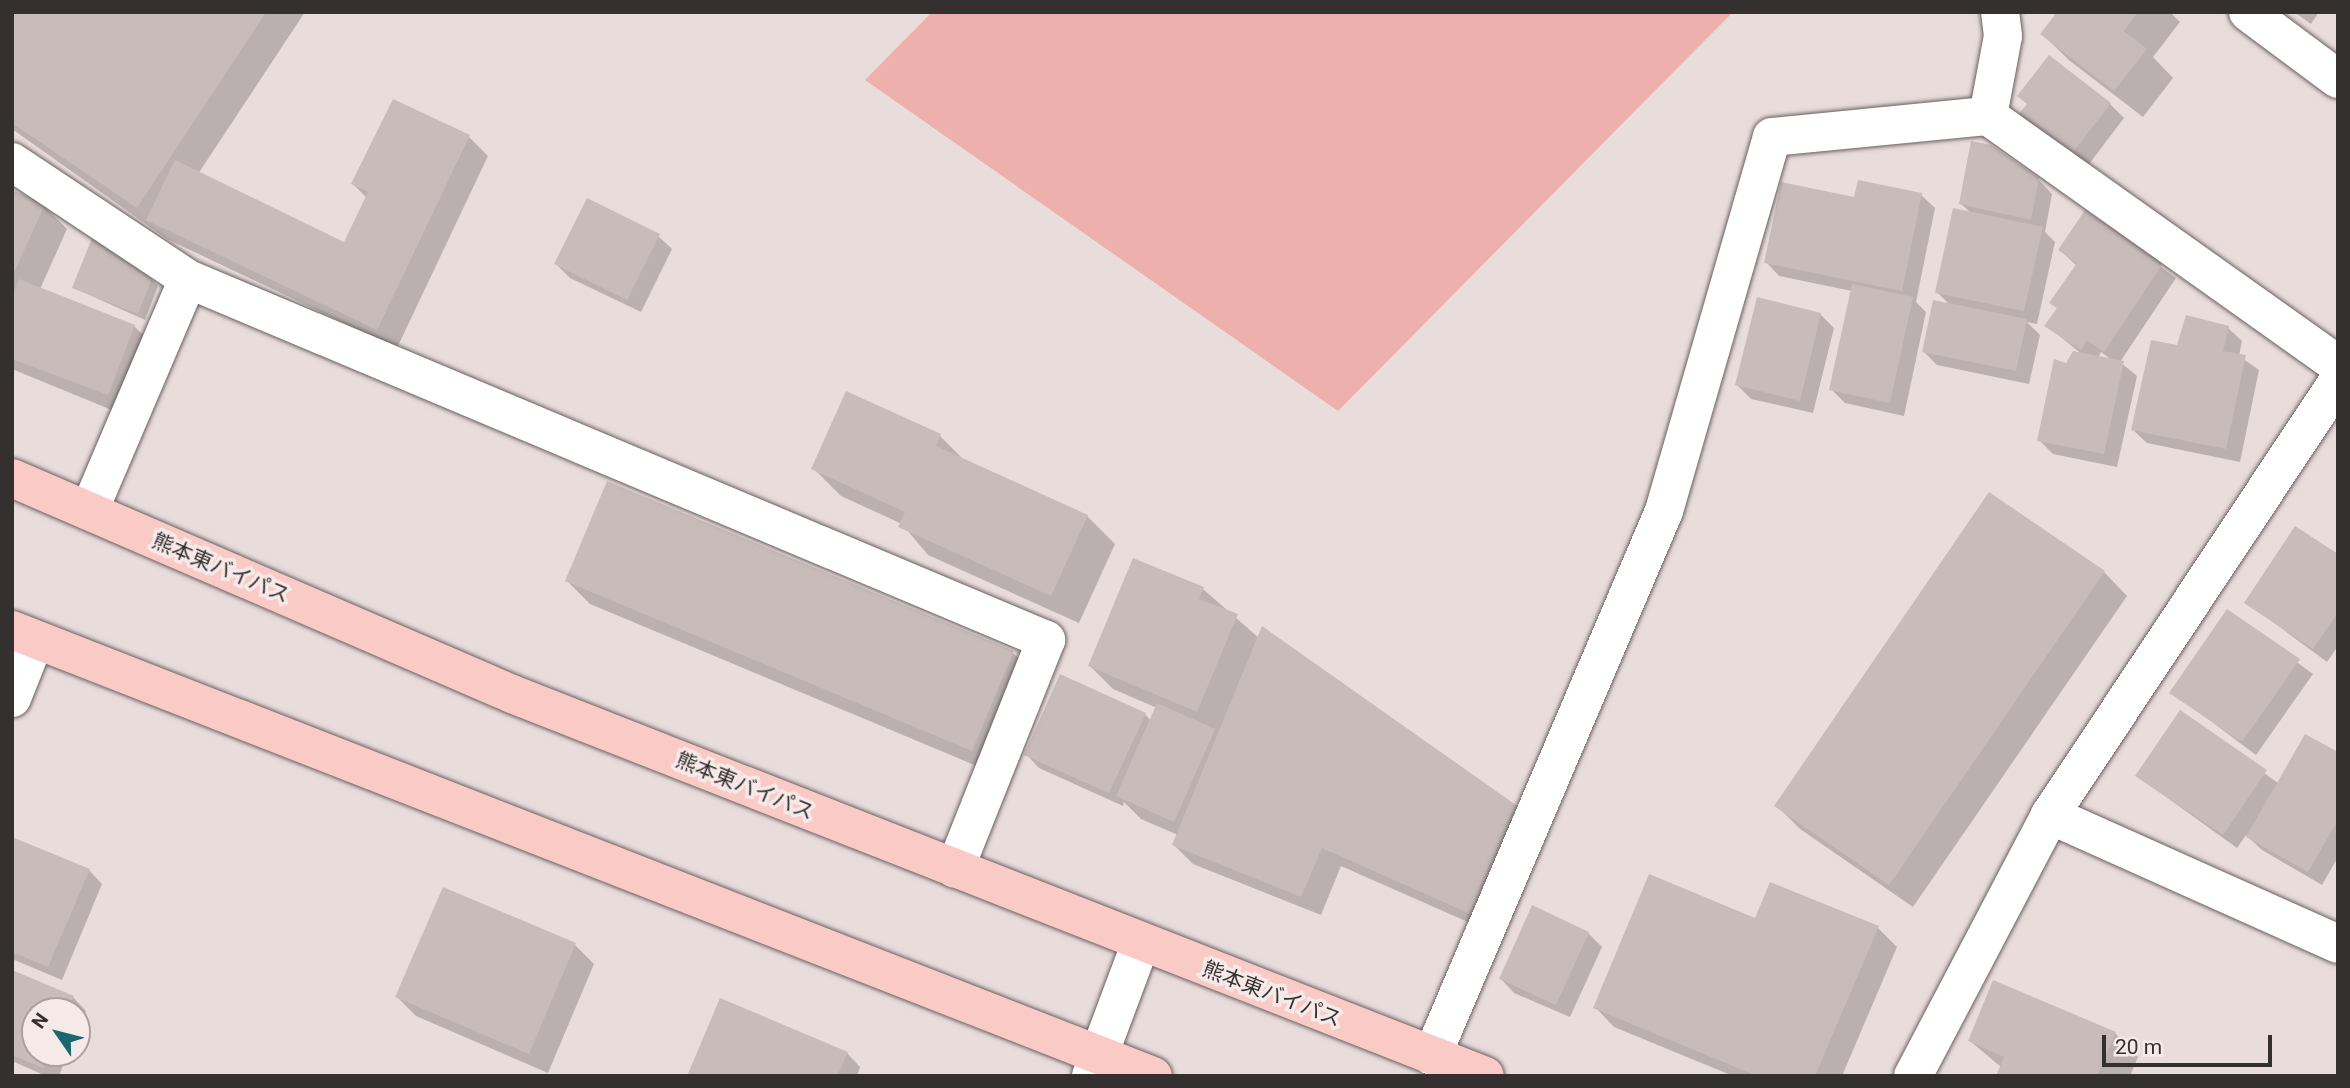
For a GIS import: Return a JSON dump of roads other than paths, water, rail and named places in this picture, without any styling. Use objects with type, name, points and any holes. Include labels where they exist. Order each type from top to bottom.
[{"type":"highway","name":"熊本東バイパス","points":[[12,478],[512,694],[1485,1076]]},
{"type":"highway","points":[[24,635],[1096,1065],[1153,1076]]},
{"type":"street","points":[[1987,116],[2003,36],[2000,12]]},
{"type":"street","points":[[2249,12],[2338,79]]},
{"type":"street","points":[[1432,1056],[1664,511],[1772,137],[1987,116],[2338,365]]},
{"type":"street","points":[[12,162],[188,279],[1046,640],[955,869]]},
{"type":"street","points":[[89,511],[188,279]]},
{"type":"street","points":[[1913,1076],[2050,815],[2338,381]]},
{"type":"street","points":[[12,698],[24,635]]},
{"type":"street","points":[[2050,815],[2338,944]]},
{"type":"street","points":[[1096,1065],[1140,942]]}]
